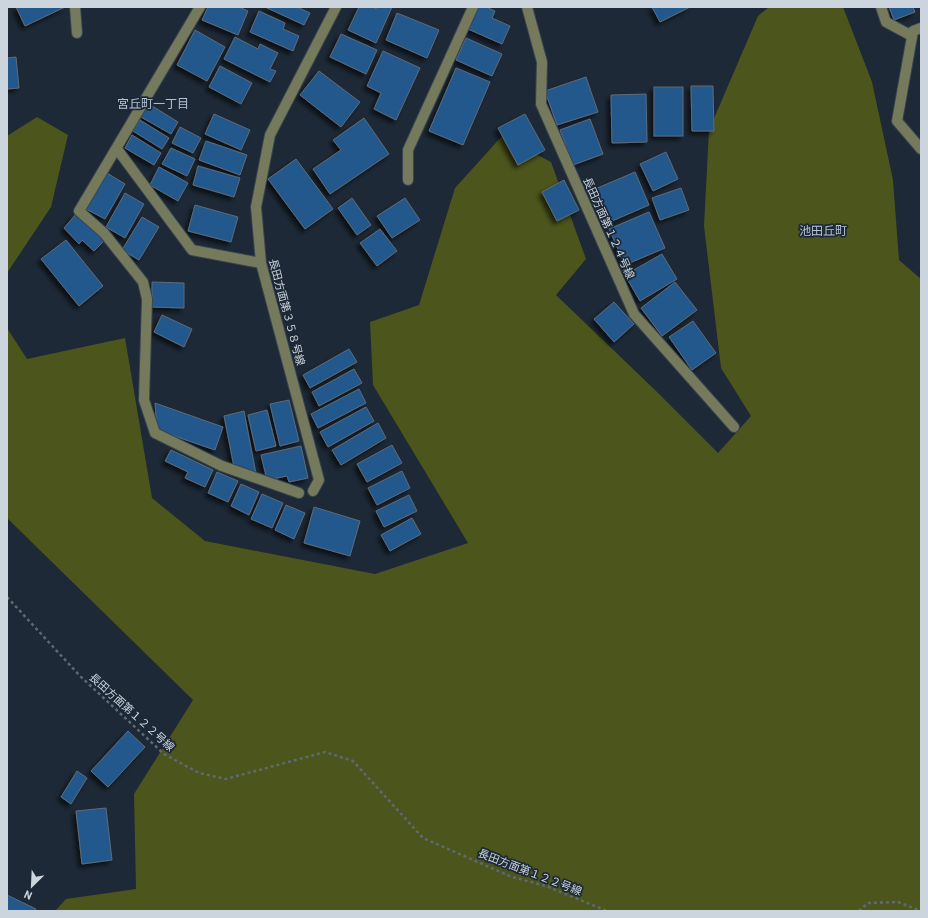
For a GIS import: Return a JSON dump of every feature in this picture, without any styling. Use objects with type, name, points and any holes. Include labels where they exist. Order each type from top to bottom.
[{"type":"street","points":[[76,7],[77,33]]},
{"type":"street","points":[[200,7],[79,211],[104,232],[143,282],[147,299],[144,400],[155,433],[222,466],[299,493]]},
{"type":"street","name":"長田方面第３５８号線","points":[[313,491],[319,480],[261,263],[256,206],[270,135],[336,7]]},
{"type":"street","points":[[408,180],[408,150],[473,7]]},
{"type":"street","name":"長田方面第１２４号線","points":[[527,7],[542,62],[541,104],[634,314],[734,427]]},
{"type":"street","points":[[880,7],[886,22],[912,36]]},
{"type":"street","points":[[921,28],[913,31],[897,121],[921,149]]},
{"type":"street","points":[[116,149],[192,250],[261,263]]},
{"type":"path","name":"長田方面第１２２号線","points":[[7,597],[80,676],[164,754],[200,773],[226,779],[325,752],[353,761],[423,838],[512,877],[546,886],[607,911]]},
{"type":"path","points":[[859,911],[868,903],[898,902],[921,911]]},
{"type":"green space","points":[[769,7],[843,7],[872,82],[893,180],[899,260],[921,279],[921,911],[55,911],[66,899],[136,889],[134,794],[193,700],[7,518],[7,328],[27,359],[125,338],[152,498],[205,541],[375,574],[468,543],[373,385],[370,322],[419,305],[455,188],[502,136],[551,162],[586,259],[556,295],[718,453],[751,416],[721,368],[704,226],[709,130],[758,16]]},
{"type":"green space","points":[[37,117],[68,135],[51,207],[7,273],[7,136]]},
{"type":"building","points":[[16,7],[65,7],[25,26]]},
{"type":"building","points":[[208,7],[239,7],[248,11],[238,35],[202,20]]},
{"type":"building","points":[[265,7],[297,7],[310,13],[304,25]]},
{"type":"building","points":[[359,7],[373,7],[376,9],[377,7],[392,7],[376,43],[348,30]]},
{"type":"building","points":[[477,7],[486,7],[495,11],[492,18],[510,26],[502,44],[468,29]]},
{"type":"building","points":[[652,7],[690,7],[660,22]]},
{"type":"building","points":[[889,7],[913,7],[915,12],[894,20]]},
{"type":"building","points":[[259,11],[285,23],[283,29],[299,36],[293,51],[250,32]]},
{"type":"building","points":[[397,13],[439,30],[427,58],[386,40]]},
{"type":"building","points":[[195,30],[225,47],[207,81],[177,65]]},
{"type":"building","points":[[341,34],[377,50],[366,74],[330,57]]},
{"type":"building","points":[[235,37],[258,49],[260,44],[278,53],[270,69],[276,71],[270,82],[224,59]]},
{"type":"building","points":[[466,38],[502,54],[492,76],[456,60]]},
{"type":"building","points":[[383,51],[420,68],[396,120],[374,109],[381,93],[367,86]]},
{"type":"building","points":[[16,57],[19,88],[7,89],[7,58]]},
{"type":"building","points":[[220,66],[252,83],[241,104],[209,87]]},
{"type":"building","points":[[456,68],[490,82],[463,145],[429,131]]},
{"type":"building","points":[[319,71],[360,102],[341,127],[300,95]]},
{"type":"building","points":[[586,77],[598,112],[557,125],[545,91]]},
{"type":"building","points":[[691,86],[713,86],[714,131],[692,131]]},
{"type":"building","points":[[654,87],[683,87],[683,136],[654,136]]},
{"type":"building","points":[[646,94],[647,142],[612,143],[611,95]]},
{"type":"building","points":[[149,104],[178,122],[171,134],[141,117]]},
{"type":"building","points":[[214,114],[250,130],[241,150],[205,134]]},
{"type":"building","points":[[525,114],[545,150],[518,165],[498,128]]},
{"type":"building","points":[[364,118],[389,154],[330,194],[313,169],[341,150],[333,140]]},
{"type":"building","points":[[590,119],[603,154],[573,165],[560,130]]},
{"type":"building","points":[[140,120],[169,138],[162,149],[133,131]]},
{"type":"building","points":[[180,127],[201,138],[193,153],[172,143]]},
{"type":"building","points":[[132,135],[161,153],[154,165],[125,148]]},
{"type":"building","points":[[206,141],[247,155],[240,175],[199,160]]},
{"type":"building","points":[[171,148],[195,159],[187,176],[162,164]]},
{"type":"building","points":[[666,152],[678,179],[653,191],[640,164]]},
{"type":"building","points":[[296,159],[333,209],[305,229],[268,179]]},
{"type":"building","points":[[198,166],[240,178],[234,197],[193,185]]},
{"type":"building","points":[[159,167],[188,183],[178,201],[150,185]]},
{"type":"building","points":[[635,172],[649,205],[603,225],[588,192]]},
{"type":"building","points":[[107,173],[125,184],[105,219],[86,209]]},
{"type":"building","points":[[564,180],[579,210],[557,221],[542,192]]},
{"type":"building","points":[[681,188],[689,210],[660,220],[652,198]]},
{"type":"building","points":[[125,193],[144,204],[125,238],[106,227]]},
{"type":"building","points":[[352,198],[371,225],[357,235],[338,208]]},
{"type":"building","points":[[405,198],[420,220],[392,238],[377,216]]},
{"type":"building","points":[[195,205],[238,217],[231,242],[188,231]]},
{"type":"building","points":[[649,212],[665,248],[625,265],[609,229]]},
{"type":"building","points":[[76,214],[104,241],[94,251],[82,240],[79,244],[64,228]]},
{"type":"building","points":[[142,217],[159,227],[139,260],[122,250]]},
{"type":"building","points":[[380,229],[397,251],[377,266],[360,243]]},
{"type":"building","points":[[66,240],[103,286],[79,306],[41,259]]},
{"type":"building","points":[[662,254],[677,279],[640,301],[625,275]]},
{"type":"building","points":[[152,282],[184,283],[184,308],[152,307]]},
{"type":"building","points":[[675,282],[697,310],[662,336],[641,308]]},
{"type":"building","points":[[614,302],[634,324],[614,342],[594,319]]},
{"type":"building","points":[[162,315],[192,329],[184,347],[154,332]]},
{"type":"building","points":[[693,321],[716,353],[692,370],[669,337]]},
{"type":"building","points":[[349,349],[357,362],[310,388],[303,375]]},
{"type":"building","points":[[354,369],[362,383],[319,406],[312,392]]},
{"type":"building","points":[[359,389],[366,403],[318,428],[311,414]]},
{"type":"building","points":[[289,400],[299,441],[280,446],[270,404]]},
{"type":"building","points":[[155,403],[223,427],[215,450],[157,430]]},
{"type":"building","points":[[366,407],[374,421],[328,447],[320,432]]},
{"type":"building","points":[[267,410],[276,446],[256,451],[248,415]]},
{"type":"building","points":[[244,411],[256,474],[234,467],[224,416]]},
{"type":"building","points":[[378,423],[386,438],[341,465],[332,450]]},
{"type":"building","points":[[392,445],[402,463],[367,482],[357,464]]},
{"type":"building","points":[[301,446],[308,478],[289,482],[287,476],[267,480],[261,455]]},
{"type":"building","points":[[171,450],[213,470],[205,487],[185,478],[188,472],[165,461]]},
{"type":"building","points":[[402,471],[410,488],[377,505],[368,488]]},
{"type":"building","points":[[217,472],[238,481],[228,502],[208,493]]},
{"type":"building","points":[[241,484],[259,492],[249,515],[231,506]]},
{"type":"building","points":[[262,494],[283,503],[272,528],[251,519]]},
{"type":"building","points":[[409,495],[417,511],[384,527],[376,511]]},
{"type":"building","points":[[286,505],[305,513],[294,539],[275,530]]},
{"type":"building","points":[[314,507],[360,521],[350,556],[304,543]]},
{"type":"building","points":[[412,518],[421,534],[390,551],[381,535]]},
{"type":"building","points":[[128,731],[145,747],[108,787],[91,771]]},
{"type":"building","points":[[77,771],[87,778],[71,804],[61,797]]},
{"type":"building","points":[[106,808],[112,860],[82,864],[76,811]]},
{"type":"building","points":[[7,895],[36,909],[35,911],[7,911]]},
{"type":"district","name":"宮丘町一丁目","points":[[153,104]]},
{"type":"district","name":"池田丘町","points":[[823,231]]}]
